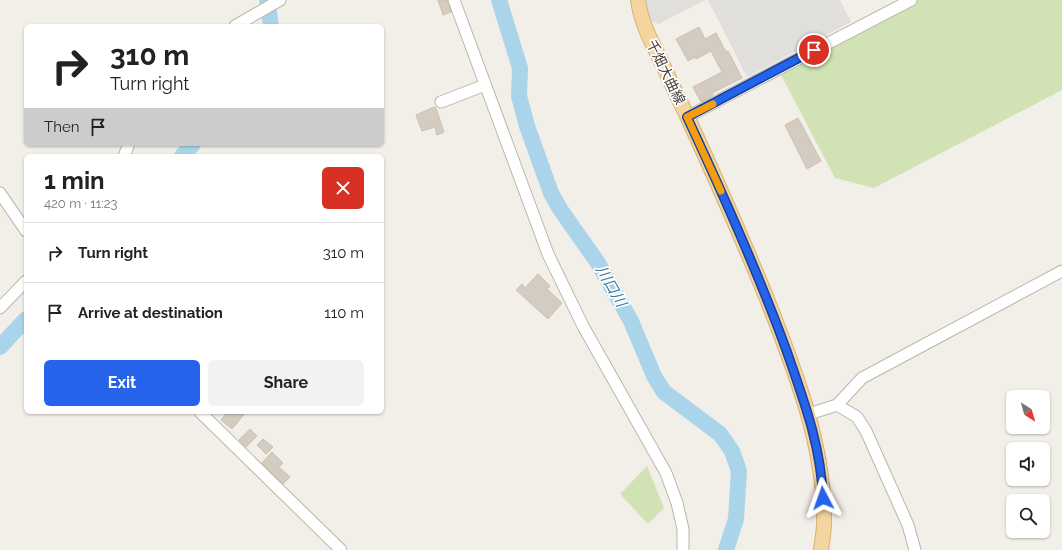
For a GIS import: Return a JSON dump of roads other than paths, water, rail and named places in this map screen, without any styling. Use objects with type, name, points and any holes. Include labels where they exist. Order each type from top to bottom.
[{"type":"main road","name":"千畑大曲線","points":[[638,0],[640,16],[743,240],[776,323],[809,414],[820,460],[823,485],[824,524],[821,550]]},
{"type":"street","points":[[238,24],[280,0]]},
{"type":"street","points":[[454,0],[548,254],[583,326],[666,473],[677,503],[683,529],[683,550]]},
{"type":"street","points":[[687,117],[911,0]]},
{"type":"street","points":[[441,102],[485,85]]},
{"type":"street","points":[[0,193],[24,228]]},
{"type":"street","points":[[809,414],[837,405],[862,378],[1062,271]]},
{"type":"street","points":[[0,308],[24,283]]},
{"type":"street","points":[[837,405],[857,417],[866,431],[908,525],[915,550]]},
{"type":"street","points":[[202,414],[341,550]]},
{"type":"waterway","points":[[267,0],[271,24]]},
{"type":"waterway","name":"川口川","points":[[499,0],[520,68],[519,96],[527,126],[551,193],[560,209],[598,263],[631,321],[654,376],[664,392],[720,434],[732,451],[739,471],[736,519],[726,550]]},
{"type":"waterway","points":[[184,154],[191,146]]},
{"type":"waterway","points":[[0,347],[24,321]]}]
